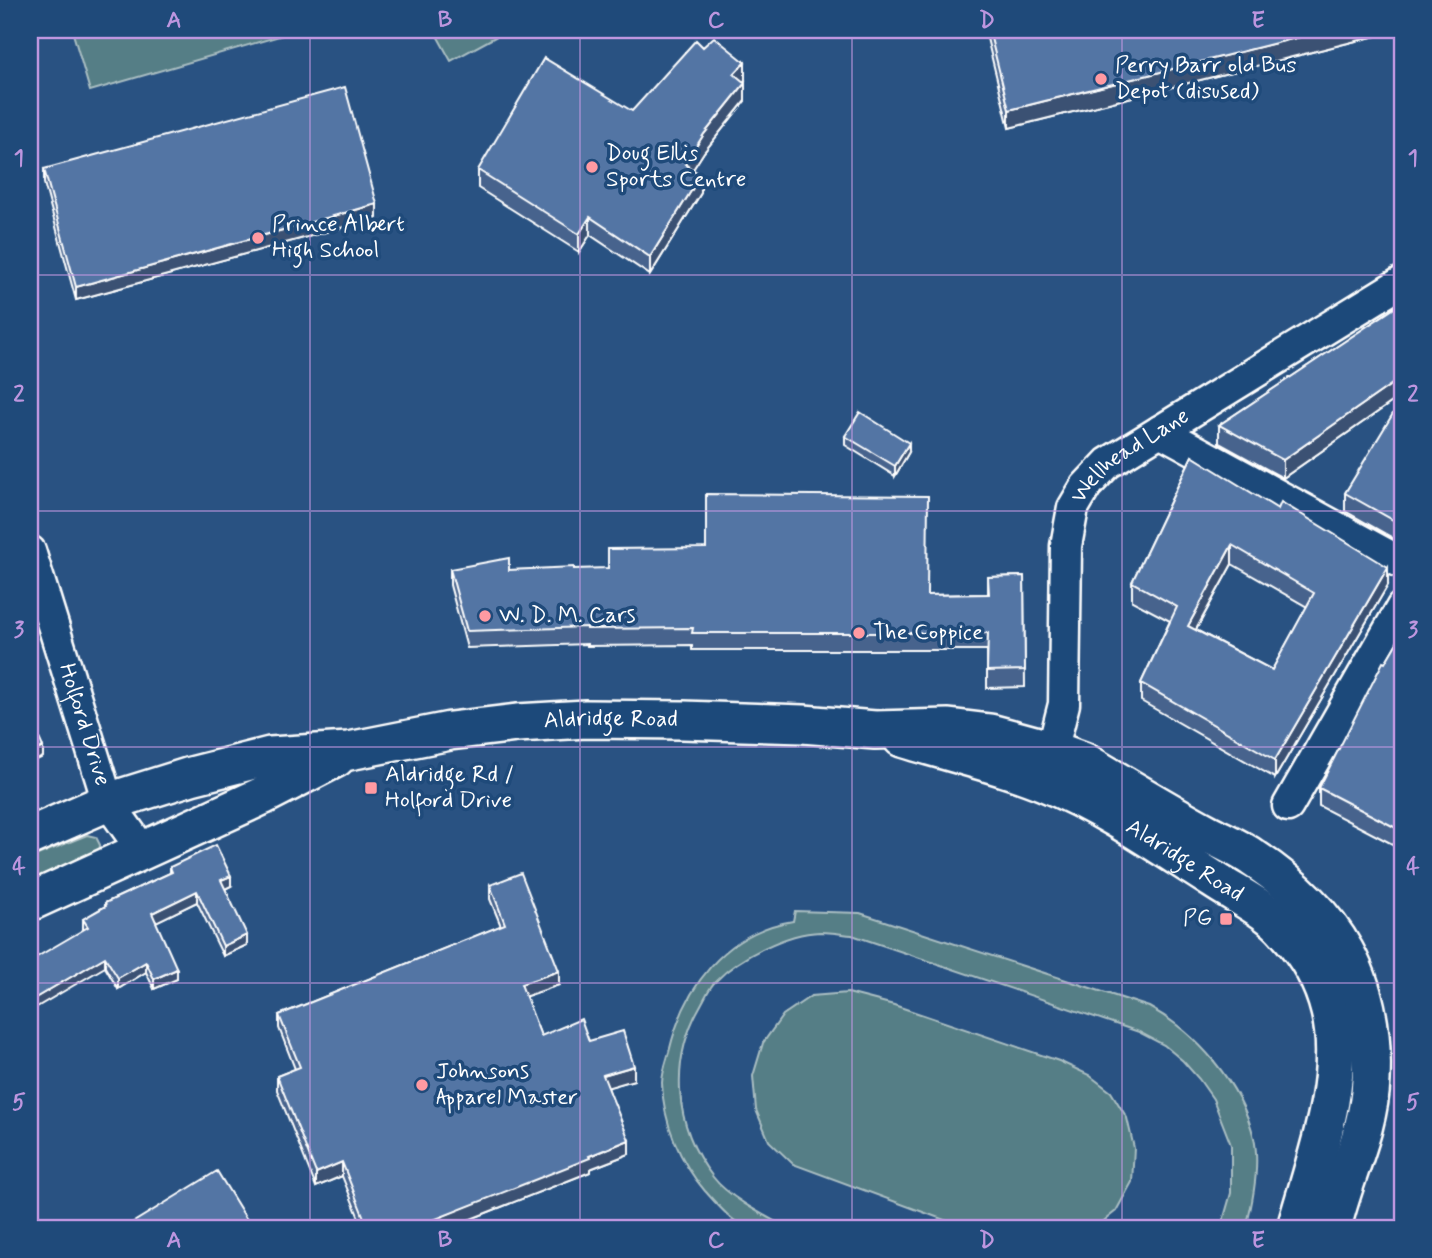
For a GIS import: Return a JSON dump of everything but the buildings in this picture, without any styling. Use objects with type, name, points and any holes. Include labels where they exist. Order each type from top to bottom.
[{"type":"main road","name":"Aldridge Road","points":[[30,836],[108,802],[191,776],[270,756],[349,751],[450,731],[517,723],[586,719],[803,724],[874,730],[968,729],[1049,766],[1110,814],[1260,910],[1286,930],[1309,961],[1330,1011],[1336,1055],[1330,1107],[1296,1228]]},
{"type":"main road","name":"Aldridge Road","points":[[30,902],[262,796],[349,751]]},
{"type":"main road","name":"Aldridge Road","points":[[1049,766],[1083,761],[1251,856],[1287,882],[1320,913],[1347,952],[1366,1004],[1371,1043],[1371,1081],[1366,1122],[1332,1228]]},
{"type":"street","name":"Wellhead Lane","points":[[1049,766],[1064,704],[1066,546],[1073,508],[1086,486],[1108,463],[1402,282]]},
{"type":"street","points":[[1160,431],[1402,563]]},
{"type":"street","name":"Holford Drive","points":[[30,551],[108,802],[143,850]]},
{"type":"street","points":[[1288,806],[1402,607]]},
{"type":"green space","points":[[72,30],[300,30],[90,91]]},
{"type":"green space","points":[[434,30],[508,30],[451,61]]},
{"type":"green space","points":[[87,835],[96,837],[100,845],[99,854],[30,887],[30,858]]},
{"type":"green space","points":[[795,911],[860,913],[1149,1007],[1167,1018],[1215,1062],[1239,1098],[1248,1118],[1256,1149],[1256,1171],[1246,1228],[1221,1228],[1231,1193],[1231,1145],[1213,1099],[1183,1061],[1164,1045],[1139,1032],[852,935],[820,932],[793,937],[764,948],[726,972],[708,991],[691,1024],[684,1047],[680,1069],[683,1114],[700,1157],[713,1177],[728,1192],[787,1228],[754,1229],[737,1222],[705,1191],[681,1155],[669,1127],[663,1098],[663,1076],[685,1006],[711,967],[727,950],[747,937],[768,927],[793,921]]},
{"type":"green space","points":[[848,993],[894,1005],[1059,1061],[1089,1075],[1111,1092],[1127,1118],[1134,1148],[1132,1182],[1116,1211],[1095,1228],[966,1228],[793,1164],[769,1141],[756,1110],[753,1076],[763,1043],[783,1015],[811,996]]},
{"type":"place","name":"Perry Barr old Bus Depot (disused)","points":[[1101,79]]},
{"type":"place","name":"Doug Ellis Sports Centre","points":[[592,167]]},
{"type":"place","name":"Prince Albert High School","points":[[258,238]]},
{"type":"place","name":"W. D. M. Cars","points":[[485,616]]},
{"type":"place","name":"The Coppice","points":[[859,633]]},
{"type":"place","name":"Aldridge Rd / Holford Drive","points":[[371,788]]},
{"type":"place","name":"PG","points":[[1226,919]]},
{"type":"place","name":"Johnsons Apparel Master","points":[[422,1085]]}]
